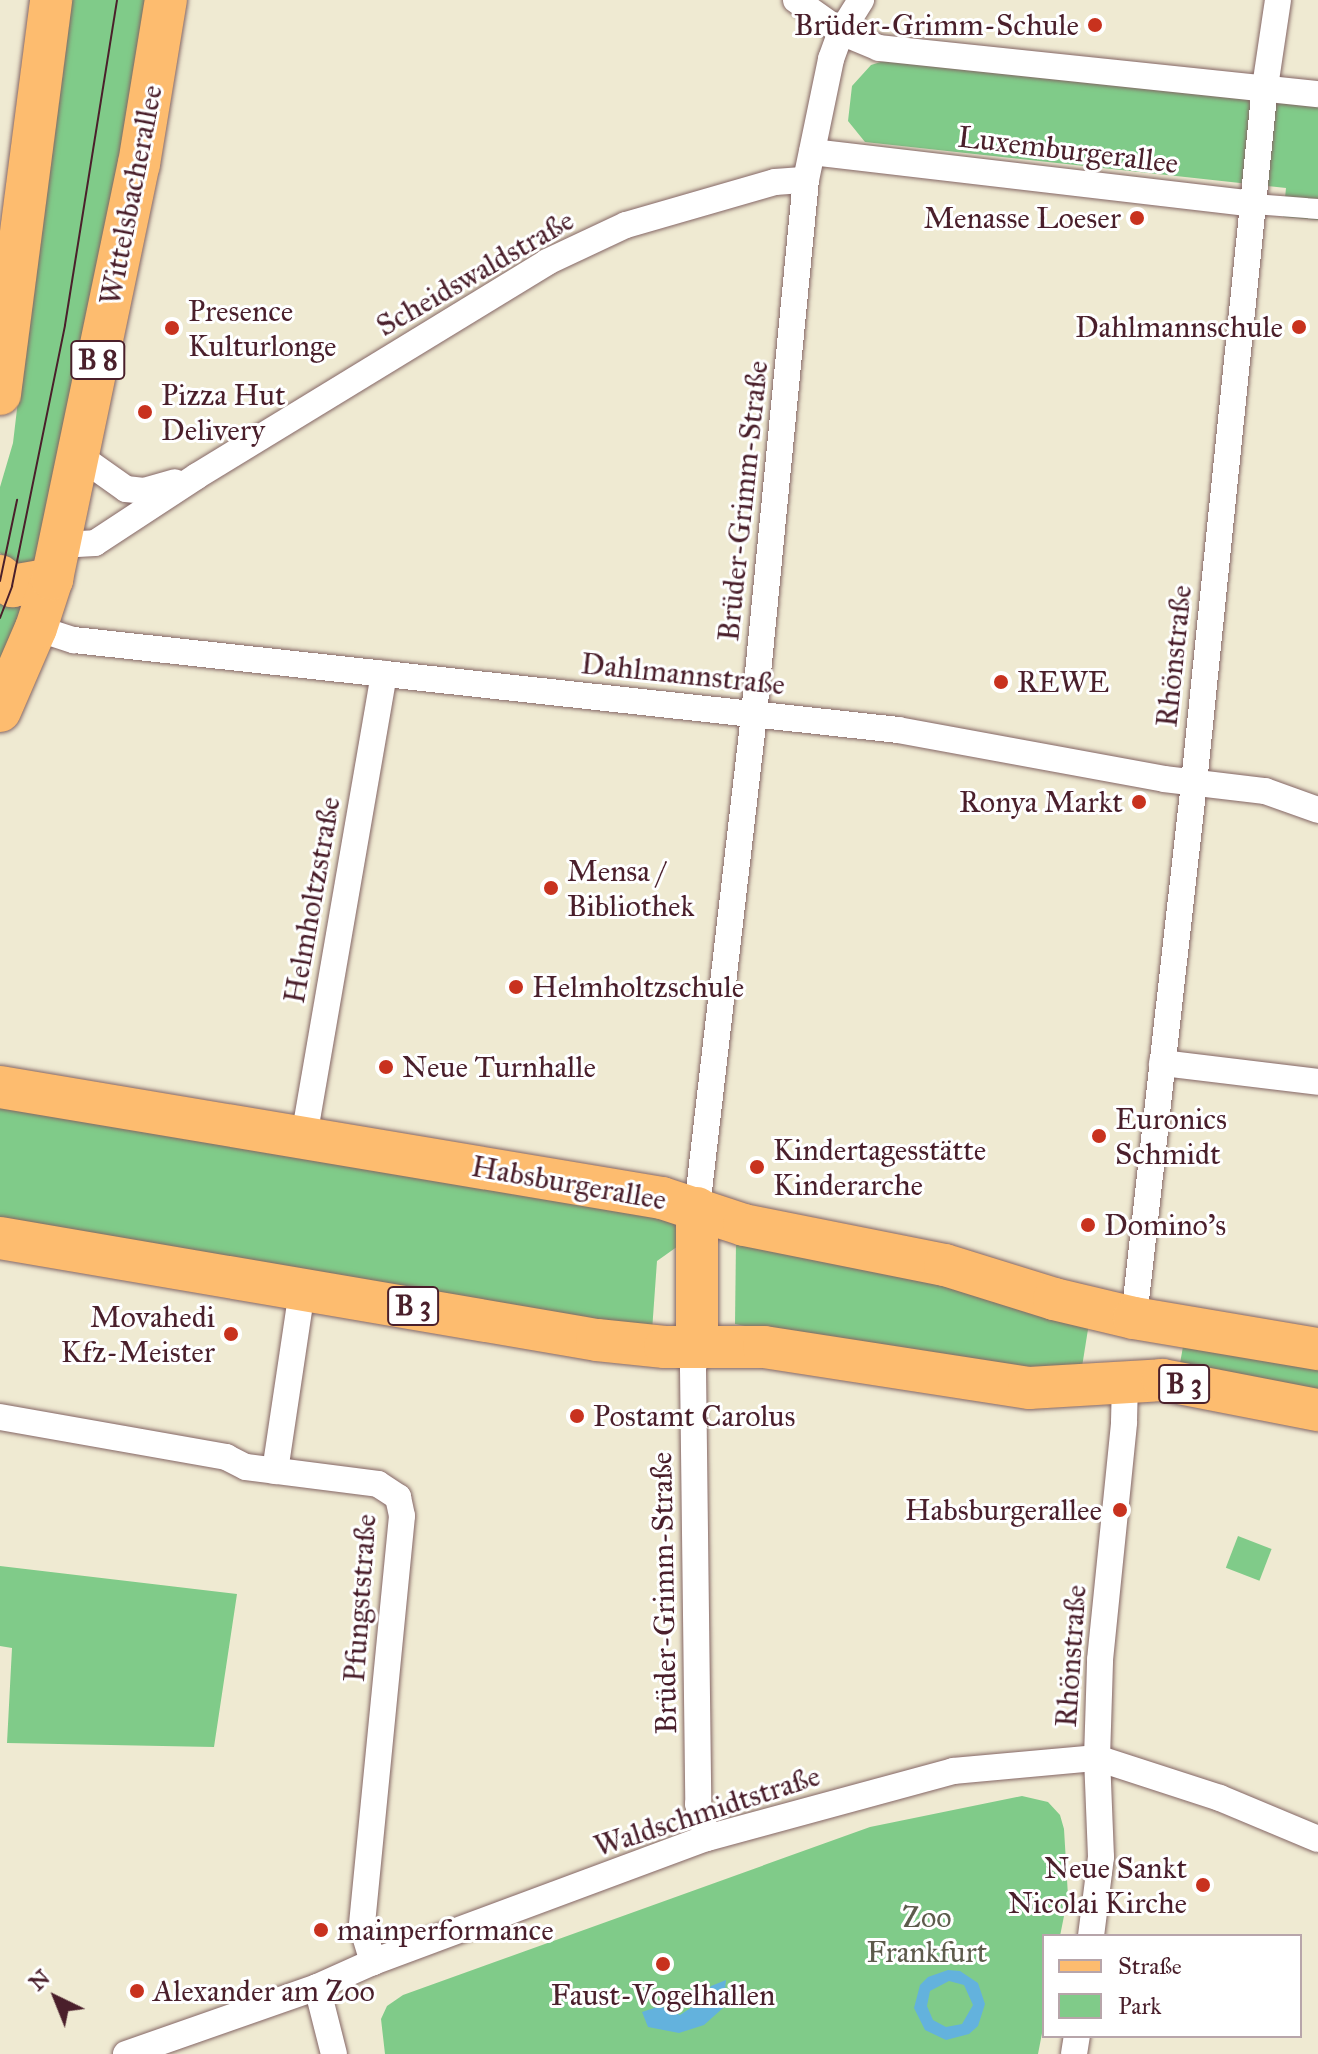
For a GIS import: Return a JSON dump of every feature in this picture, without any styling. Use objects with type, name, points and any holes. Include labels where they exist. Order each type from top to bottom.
[{"type":"main road","points":[[1,381],[51,0]]},
{"type":"main road","name":"Wittelsbacherallee","points":[[0,711],[36,628],[55,562],[139,164],[166,0]]},
{"type":"main road","points":[[0,576],[12,586],[55,562]]},
{"type":"main road","name":"Habsburgerallee","points":[[0,1087],[633,1192],[697,1208],[744,1225],[945,1265],[1054,1299],[1134,1318],[1318,1349]]},
{"type":"main road","points":[[697,1208],[697,1346]]},
{"type":"main road","points":[[698,1253],[718,1230],[744,1225]]},
{"type":"main road","name":"B 3","points":[[0,1238],[302,1291],[483,1318],[597,1340],[764,1347],[1016,1387],[1061,1389],[1163,1380],[1318,1410]]},
{"type":"street","points":[[796,0],[841,32],[879,48],[1318,94]]},
{"type":"street","name":"Brüder-Grimm-Straße","points":[[697,1208],[754,714],[806,180],[831,59],[841,32],[861,0]]},
{"type":"street","name":"Rhönstraße","points":[[1134,1318],[1194,783],[1265,87],[1278,0]]},
{"type":"street","name":"Luxemburgerallee","points":[[812,152],[1318,209]]},
{"type":"street","name":"Scheidswaldstraße","points":[[55,562],[95,543],[197,476],[547,262],[626,225],[775,182],[806,180]]},
{"type":"street","name":"Scheidswaldstraße","points":[[78,455],[126,489],[144,491],[197,476]]},
{"type":"street","name":"Dahlmannstraße","points":[[36,628],[74,640],[898,730],[1194,783],[1265,791],[1318,810]]},
{"type":"street","name":"Helmholtzstraße","points":[[304,1137],[384,674]]},
{"type":"street","points":[[1162,1063],[1196,1064],[1318,1082]]},
{"type":"street","points":[[275,1471],[302,1291]]},
{"type":"street","name":"Brüder-Grimm-Straße","points":[[697,1346],[693,1369],[698,1804],[707,1838]]},
{"type":"street","name":"Rhönstraße","points":[[1091,1934],[1101,1857],[1097,1758],[1100,1660],[1124,1422],[1125,1381]]},
{"type":"street","name":"Pfungststraße","points":[[0,1417],[226,1457],[246,1467],[378,1484],[398,1497],[402,1516],[362,1926],[373,1962]]},
{"type":"street","name":"Waldschmidtstraße","points":[[126,2054],[317,1987],[373,1962],[707,1838],[953,1771],[1097,1758],[1220,1798],[1318,1839]]},
{"type":"street","points":[[317,1987],[334,2054]]},
{"type":"green space","points":[[65,0],[154,0],[45,555],[31,566],[11,563],[0,553],[0,487],[13,443]]},
{"type":"green space","points":[[887,60],[1318,99],[1318,220],[1283,217],[1286,188],[865,142],[848,121],[852,86],[871,65]]},
{"type":"green space","points":[[0,595],[29,595],[0,684]]},
{"type":"green space","points":[[0,1100],[690,1215],[688,1239],[657,1261],[652,1331],[0,1226]]},
{"type":"green space","points":[[765,1241],[1089,1323],[1081,1373],[910,1359],[735,1324],[736,1242]]},
{"type":"green space","points":[[1184,1341],[1318,1362],[1318,1397],[1179,1369]]},
{"type":"green space","points":[[1238,1536],[1272,1549],[1259,1581],[1226,1568]]},
{"type":"green space","points":[[0,1566],[237,1594],[214,1747],[7,1743],[12,1648],[0,1646]]},
{"type":"green space","name":"Zoo Frankfurt","points":[[1022,1796],[1048,1802],[1060,1815],[1064,1829],[1068,1896],[1060,1934],[1042,1934],[1042,2033],[1038,2054],[385,2054],[381,2019],[387,2006],[403,1995],[870,1827]]},
{"type":"water","points":[[948,1970],[960,1971],[978,1983],[985,2004],[978,2026],[969,2034],[946,2040],[925,2030],[914,2008],[920,1985],[928,1977]],"holes":[[[949,1981],[964,1985],[973,2005],[962,2024],[946,2027],[933,2020],[927,2006],[930,1991]]]},
{"type":"water","points":[[726,1980],[723,2008],[704,2025],[679,2033],[648,2027],[642,2012],[660,2006],[680,2015],[704,1999],[711,1986]]},
{"type":"tram line","points":[[0,618],[12,586],[65,325],[117,0]]},
{"type":"tram line","points":[[0,581],[17,500]]},
{"type":"place","name":"Brüder-Grimm-Schule","points":[[1095,25]]},
{"type":"place","name":"Menasse Loeser","points":[[1137,218]]},
{"type":"place","name":"Dahlmannschule","points":[[1299,327]]},
{"type":"place","name":"Presence Kulturlonge","points":[[172,328]]},
{"type":"place","name":"Pizza Hut Delivery","points":[[145,412]]},
{"type":"place","name":"REWE","points":[[1001,682]]},
{"type":"place","name":"Ronya Markt","points":[[1139,802]]},
{"type":"place","name":"Mensa / Bibliothek","points":[[551,888]]},
{"type":"place","name":"Helmholtzschule","points":[[516,987]]},
{"type":"place","name":"Neue Turnhalle","points":[[386,1067]]},
{"type":"place","name":"Euronics Schmidt","points":[[1099,1136]]},
{"type":"place","name":"Kindertagesstätte Kinderarche","points":[[757,1167]]},
{"type":"place","name":"Domino's","points":[[1088,1225]]},
{"type":"place","name":"Movahedi Kfz-Meister","points":[[231,1334]]},
{"type":"place","name":"Postamt Carolus","points":[[577,1416]]},
{"type":"place","name":"Habsburgerallee","points":[[1120,1510]]},
{"type":"place","name":"Neue Sankt Nicolai Kirche","points":[[1203,1885]]},
{"type":"place","name":"mainperformance","points":[[321,1930]]},
{"type":"place","name":"Faust-Vogelhallen","points":[[663,1964]]},
{"type":"place","name":"Alexander am Zoo","points":[[137,1991]]}]
